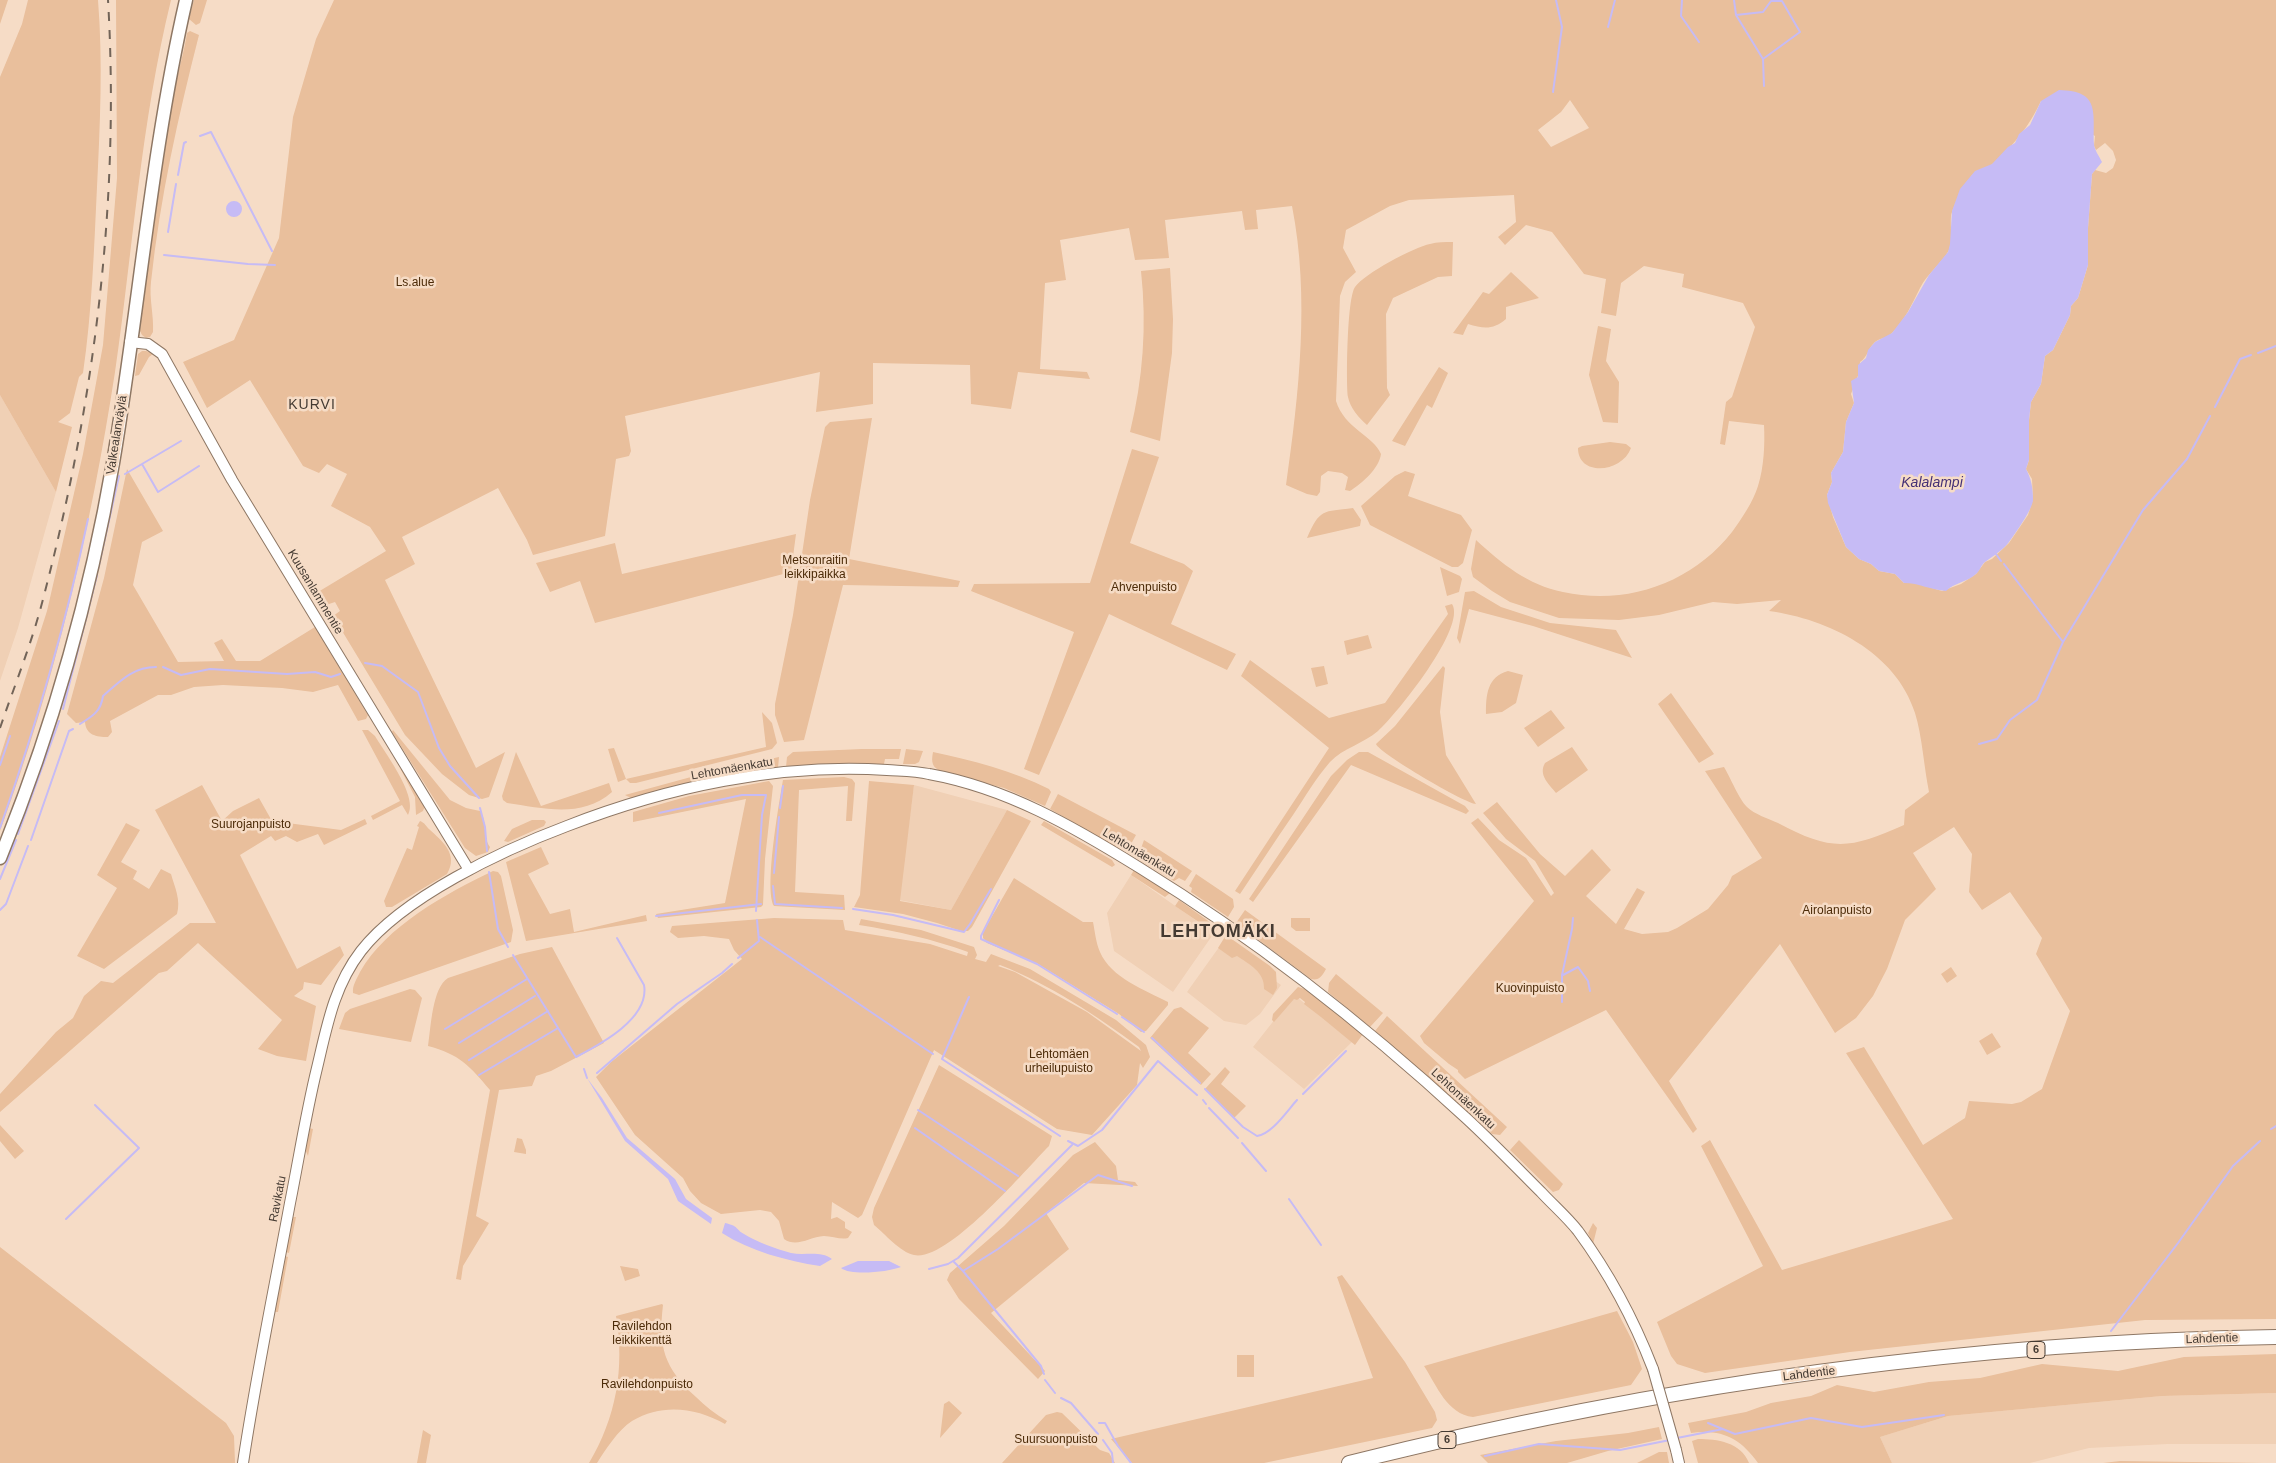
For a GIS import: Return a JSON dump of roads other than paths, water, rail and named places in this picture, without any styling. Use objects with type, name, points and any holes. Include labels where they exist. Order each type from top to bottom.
[{"type":"highway","name":"Lahdentie","points":[[1349,1463],[1479,1432],[1595,1409],[1798,1375],[1946,1358],[2041,1350],[2182,1340],[2276,1337]]},
{"type":"main road","name":"Valkealanväylä","points":[[0,858],[52,710],[80,610],[112,466],[161,125],[186,0]]},
{"type":"street","name":"Kuusanlammentie","points":[[130,342],[148,344],[162,354],[232,480],[469,870]]},
{"type":"street","name":"Lehtomäenkatu","points":[[363,949],[381,929],[469,870],[528,841],[610,810],[673,793],[770,774],[838,769],[924,773],[973,785],[1020,801],[1104,846],[1232,928],[1367,1030],[1496,1147],[1577,1230],[1623,1303],[1653,1369],[1679,1463]]},
{"type":"street","name":"Ravikatu","points":[[243,1463],[280,1253],[313,1083],[328,1021],[339,987],[363,949]]},
{"type":"water","name":"Kalalampi","points":[[2059,90],[2082,94],[2092,105],[2094,146],[2102,162],[2092,174],[2088,228],[2088,265],[2078,298],[2071,306],[2070,315],[2053,350],[2045,356],[2041,384],[2031,402],[2029,460],[2026,469],[2031,483],[2033,503],[2009,542],[1984,563],[1972,577],[1946,591],[1904,583],[1895,574],[1879,571],[1871,564],[1859,559],[1846,547],[1828,503],[1827,495],[1832,482],[1831,473],[1843,452],[1846,422],[1854,403],[1851,381],[1858,377],[1858,365],[1866,358],[1868,350],[1875,342],[1892,333],[1908,312],[1929,275],[1948,252],[1952,211],[1960,189],[1975,171],[1992,164],[2008,147],[2015,143],[2019,134],[2030,125],[2041,101]]},
{"type":"water","points":[[234,201],[240,203],[242,209],[240,215],[234,217],[228,215],[226,209],[228,203]]},
{"type":"water","points":[[587,1078],[627,1138],[675,1179],[686,1199],[712,1218],[711,1224],[678,1201],[668,1179],[625,1141]]},
{"type":"water","points":[[725,1223],[735,1226],[741,1232],[767,1245],[791,1253],[822,1255],[832,1259],[820,1266],[769,1254],[744,1245],[722,1233]]},
{"type":"water","points":[[858,1261],[889,1261],[901,1267],[861,1273],[841,1268]]},
{"type":"waterway","points":[[1553,92],[1562,27],[1556,0]]},
{"type":"waterway","points":[[1608,27],[1615,0]]},
{"type":"waterway","points":[[1682,0],[1681,16],[1699,42]]},
{"type":"waterway","points":[[1734,0],[1736,15],[1763,59],[1764,86]]},
{"type":"waterway","points":[[1736,15],[1763,12],[1771,1],[1782,1],[1800,32],[1763,59]]},
{"type":"waterway","points":[[200,136],[211,132],[272,251]]},
{"type":"waterway","points":[[178,175],[184,143],[186,142]]},
{"type":"waterway","points":[[168,232],[176,184]]},
{"type":"waterway","points":[[164,255],[275,265]]},
{"type":"waterway","points":[[2258,353],[2276,346]]},
{"type":"waterway","points":[[2215,407],[2240,359],[2251,355]]},
{"type":"waterway","points":[[2063,642],[2143,510],[2187,459],[2210,416]]},
{"type":"waterway","points":[[125,474],[181,441]]},
{"type":"waterway","points":[[142,464],[158,492],[199,466]]},
{"type":"waterway","points":[[98,569],[119,476]]},
{"type":"waterway","points":[[0,828],[49,675],[88,519]]},
{"type":"waterway","points":[[1996,554],[2001,561]]},
{"type":"waterway","points":[[1979,744],[1997,739],[2010,720],[2037,700],[2063,642],[2004,564]]},
{"type":"waterway","points":[[63,709],[97,575]]},
{"type":"waterway","points":[[365,663],[382,666],[418,692],[439,748],[450,766],[479,798]]},
{"type":"waterway","points":[[80,724],[96,713],[103,696],[121,680],[140,669],[156,667]]},
{"type":"waterway","points":[[163,667],[181,675],[210,669],[287,674],[315,672],[331,677],[340,674]]},
{"type":"waterway","points":[[18,834],[59,721]]},
{"type":"waterway","points":[[31,840],[69,731],[73,729]]},
{"type":"waterway","points":[[0,765],[10,736]]},
{"type":"waterway","points":[[780,808],[783,786]]},
{"type":"waterway","points":[[659,813],[742,795],[766,795],[762,815],[756,911]]},
{"type":"waterway","points":[[480,808],[485,827],[487,851]]},
{"type":"waterway","points":[[774,873],[779,817]]},
{"type":"waterway","points":[[0,879],[16,840]]},
{"type":"waterway","points":[[0,910],[6,904],[28,846]]},
{"type":"waterway","points":[[489,872],[498,929],[508,947]]},
{"type":"waterway","points":[[773,886],[775,904],[842,908]]},
{"type":"waterway","points":[[853,909],[893,915],[964,932],[991,889]]},
{"type":"waterway","points":[[999,900],[981,939],[1037,964],[1117,1014]]},
{"type":"waterway","points":[[656,916],[761,904]]},
{"type":"waterway","points":[[1562,1002],[1562,975],[1573,918]]},
{"type":"waterway","points":[[738,958],[759,941],[757,920]]},
{"type":"waterway","points":[[760,937],[933,1054]]},
{"type":"waterway","points":[[513,955],[576,1057],[598,1045],[622,1028],[632,1019],[644,997],[644,985],[617,938]]},
{"type":"waterway","points":[[597,1073],[677,1004],[732,964]]},
{"type":"waterway","points":[[1563,975],[1578,967],[1588,981],[1590,991]]},
{"type":"waterway","points":[[445,1029],[527,979]]},
{"type":"waterway","points":[[459,1043],[535,996]]},
{"type":"waterway","points":[[969,997],[942,1059],[1060,1136]]},
{"type":"waterway","points":[[469,1060],[548,1011]]},
{"type":"waterway","points":[[1122,1017],[1144,1032]]},
{"type":"waterway","points":[[479,1075],[558,1028]]},
{"type":"waterway","points":[[1152,1038],[1200,1083]]},
{"type":"waterway","points":[[1303,1094],[1346,1051]]},
{"type":"waterway","points":[[1068,1141],[1078,1146],[1102,1130],[1158,1061],[1197,1095]]},
{"type":"waterway","points":[[584,1069],[587,1078]]},
{"type":"waterway","points":[[1205,1089],[1243,1127],[1257,1136],[1274,1127],[1297,1100]]},
{"type":"waterway","points":[[1203,1100],[1206,1104]]},
{"type":"waterway","points":[[66,1219],[139,1148],[95,1105]]},
{"type":"waterway","points":[[1209,1108],[1238,1138]]},
{"type":"waterway","points":[[918,1110],[1018,1176]]},
{"type":"waterway","points":[[2271,1129],[2276,1126]]},
{"type":"waterway","points":[[915,1128],[1005,1191]]},
{"type":"waterway","points":[[2111,1331],[2178,1243],[2233,1166],[2260,1141]]},
{"type":"waterway","points":[[1242,1143],[1266,1171]]},
{"type":"waterway","points":[[929,1269],[948,1264],[958,1258],[1072,1145]]},
{"type":"waterway","points":[[954,1262],[963,1271],[998,1249],[1098,1175],[1132,1186]]},
{"type":"waterway","points":[[1289,1199],[1321,1245]]},
{"type":"waterway","points":[[963,1271],[1041,1366],[1044,1374]]},
{"type":"waterway","points":[[1045,1380],[1055,1393]]},
{"type":"waterway","points":[[1061,1398],[1071,1403],[1098,1434]]},
{"type":"waterway","points":[[1708,1423],[1735,1434],[1811,1418],[1862,1427],[1944,1415]]},
{"type":"waterway","points":[[1099,1423],[1105,1423],[1118,1446],[1131,1463]]},
{"type":"waterway","points":[[1677,1438],[1723,1429]]},
{"type":"waterway","points":[[1103,1440],[1112,1453],[1113,1463]]},
{"type":"waterway","points":[[1485,1456],[1539,1444],[1620,1450],[1670,1440]]},
{"type":"railway","points":[[0,728],[38,619],[76,454],[89,379],[99,304],[110,152],[111,76],[108,0]]},
{"type":"district","name":"KURVI","points":[[312,405]]},
{"type":"district","name":"LEHTOMÄKI","points":[[1218,932]]},
{"type":"park label","name":"Ls.alue","points":[[415,283]]},
{"type":"park label","name":"Metsonraitin leikkipaikka","points":[[815,568]]},
{"type":"park label","name":"Ahvenpuisto","points":[[1144,588]]},
{"type":"park label","name":"Suurojanpuisto","points":[[251,825]]},
{"type":"park label","name":"Airolanpuisto","points":[[1837,911]]},
{"type":"park label","name":"Kuovinpuisto","points":[[1530,989]]},
{"type":"park label","name":"Lehtomäen urheilupuisto","points":[[1059,1062]]},
{"type":"park label","name":"Ravilehdon leikkikenttä","points":[[642,1334]]},
{"type":"park label","name":"Ravilehdonpuisto","points":[[647,1385]]},
{"type":"park label","name":"Suursuonpuisto","points":[[1056,1440]]}]
